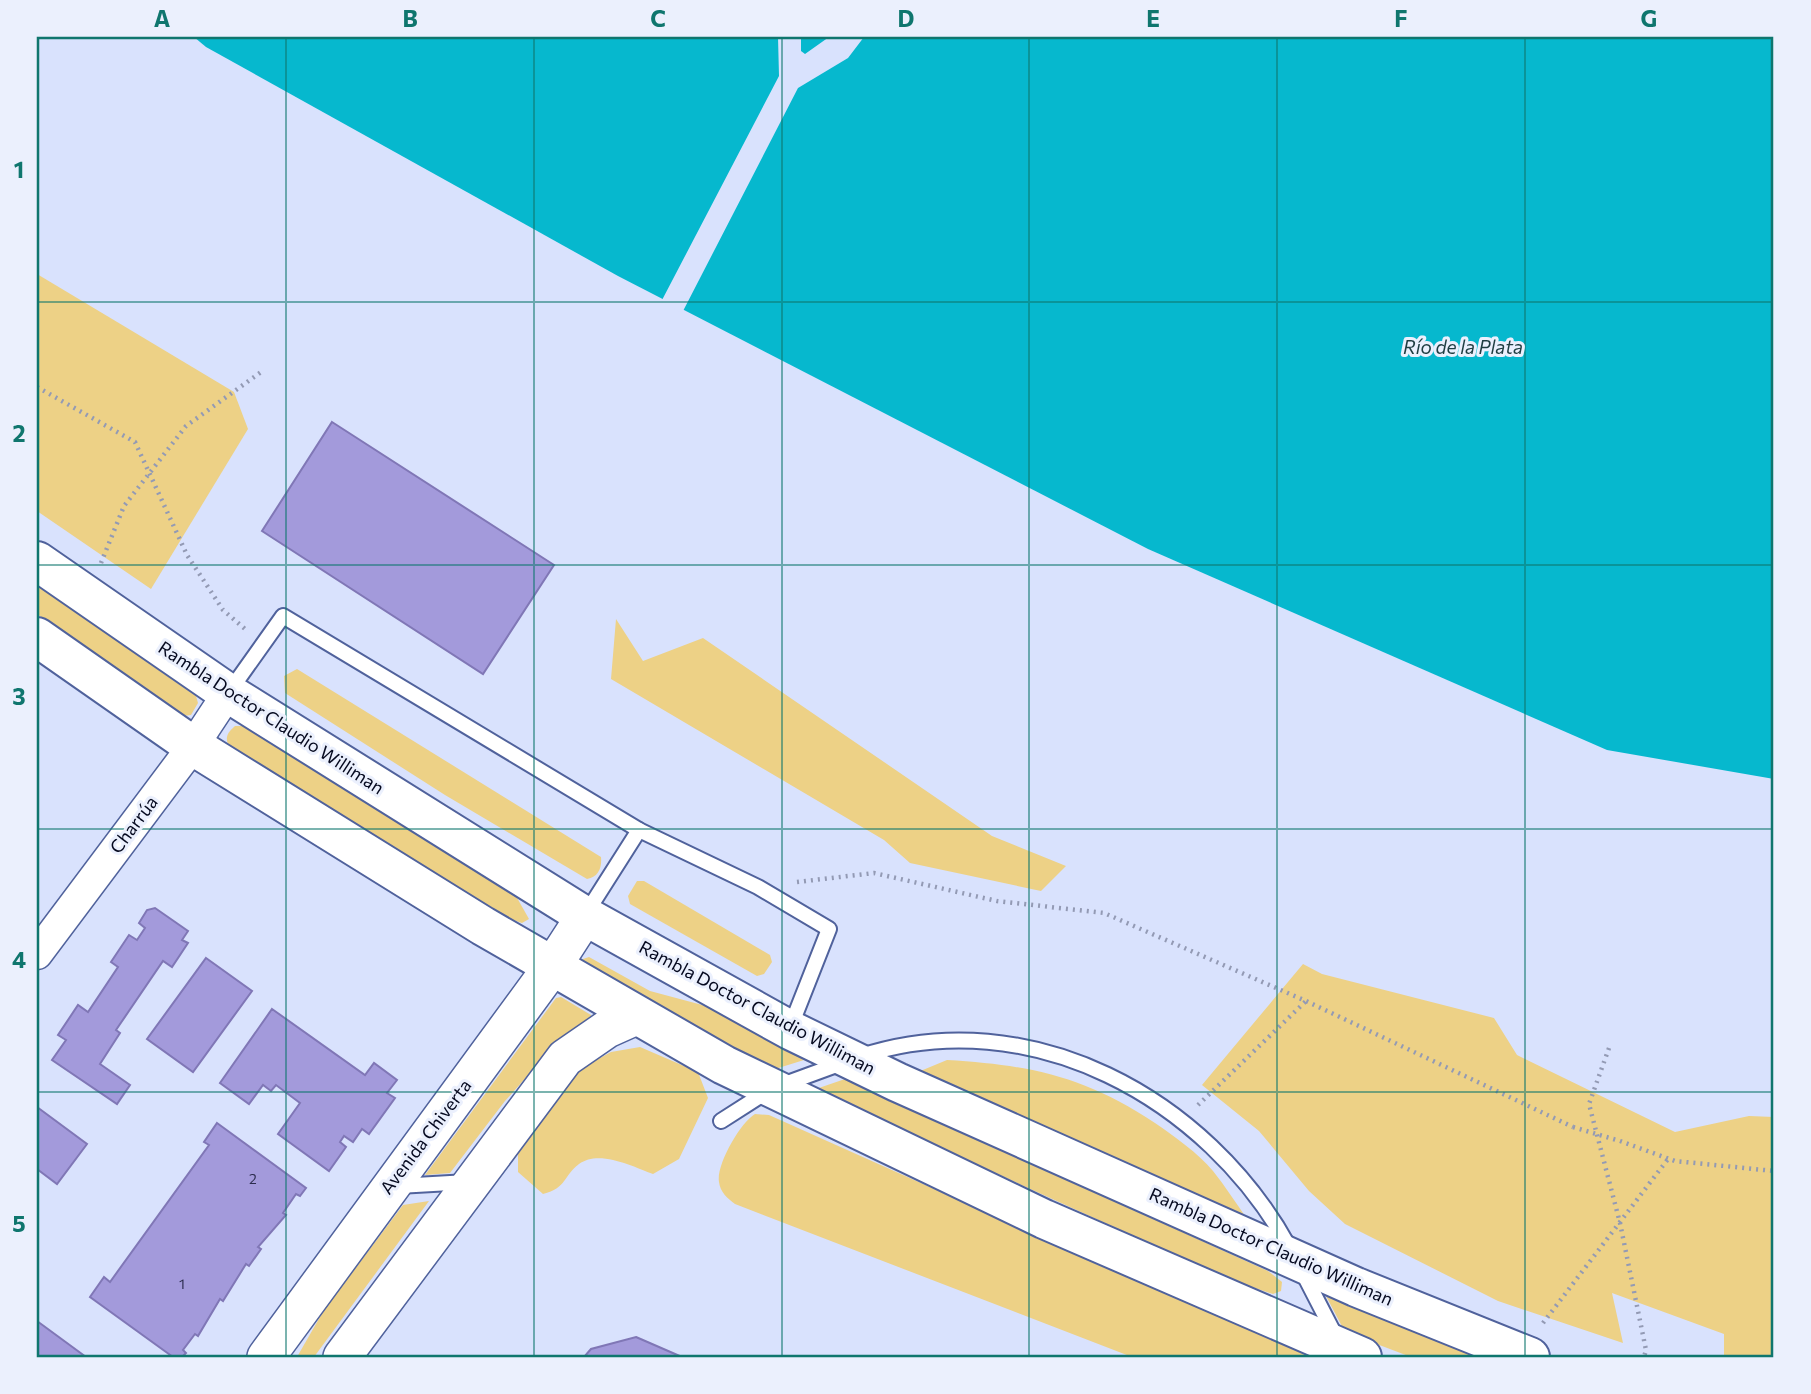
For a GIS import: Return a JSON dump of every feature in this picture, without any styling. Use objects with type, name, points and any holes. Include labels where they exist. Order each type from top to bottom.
[{"type":"main road","name":"Rambla Doctor Claudio Williman","points":[[37,561],[228,694],[584,916],[790,1030],[1356,1287],[1513,1351]]},
{"type":"main road","points":[[37,637],[193,746],[636,1016],[771,1089],[1044,1219],[1353,1354]]},
{"type":"street","name":"Charrúa","points":[[37,954],[193,746],[228,694]]},
{"type":"street","name":"Avenida Chiverta","points":[[266,1357],[552,967],[584,916]]},
{"type":"street","points":[[342,1357],[565,1058],[607,1029],[636,1016]]},
{"type":"lane","points":[[228,694],[283,616],[639,831],[758,887],[829,929],[790,1030]]},
{"type":"lane","points":[[584,916],[639,831]]},
{"type":"lane","points":[[721,1121],[771,1089],[895,1045],[973,1042],[1033,1048],[1095,1069],[1140,1092],[1183,1119],[1235,1170],[1269,1211],[1353,1354]]},
{"type":"lane","points":[[389,1186],[473,1181]]},
{"type":"path","points":[[106,555],[124,506],[186,426],[261,372]]},
{"type":"path","points":[[37,387],[135,442],[187,555],[223,610],[265,645]]},
{"type":"path","points":[[758,887],[874,873],[997,901],[1104,913],[1306,1001],[1573,1127],[1668,1159],[1774,1171]]},
{"type":"path","points":[[1183,1119],[1306,1001]]},
{"type":"path","points":[[1609,1048],[1589,1104],[1620,1223],[1646,1350],[1644,1357]]},
{"type":"path","points":[[1513,1351],[1513,1317],[1542,1324],[1668,1159]]},
{"type":"shaded area","points":[[37,274],[234,392],[248,429],[151,589],[37,511]]},
{"type":"shaded area","points":[[37,585],[196,696],[198,703],[191,715],[183,716],[37,614]]},
{"type":"shaded area","points":[[616,619],[643,661],[703,638],[992,836],[1066,866],[1041,891],[910,863],[884,840],[611,679]]},
{"type":"shaded area","points":[[297,669],[601,857],[599,871],[587,879],[445,795],[285,693],[284,676]]},
{"type":"shaded area","points":[[235,726],[243,726],[516,896],[529,919],[522,923],[501,916],[230,748],[227,736]]},
{"type":"shaded area","points":[[637,881],[644,881],[770,955],[772,962],[764,974],[757,976],[630,904],[628,896]]},
{"type":"shaded area","points":[[589,957],[650,991],[706,1006],[804,1060],[772,1070],[582,965],[583,959]]},
{"type":"shaded area","points":[[1303,964],[1322,974],[1494,1018],[1517,1055],[1675,1132],[1749,1116],[1774,1117],[1774,1357],[1724,1357],[1724,1334],[1612,1293],[1623,1343],[1498,1301],[1345,1224],[1309,1191],[1259,1131],[1202,1085]]},
{"type":"shaded area","points":[[561,997],[591,1015],[591,1021],[554,1046],[505,1101],[450,1173],[425,1175],[556,998]]},
{"type":"shaded area","points":[[640,1047],[698,1072],[708,1098],[679,1159],[653,1174],[616,1161],[596,1158],[587,1160],[574,1168],[561,1185],[543,1194],[518,1172],[518,1154],[580,1069],[611,1052]]},
{"type":"shaded area","points":[[947,1060],[1005,1065],[1056,1076],[1104,1094],[1129,1107],[1170,1133],[1207,1164],[1247,1219],[918,1072]]},
{"type":"shaded area","points":[[845,1079],[1268,1271],[1282,1282],[1281,1291],[1273,1294],[1228,1279],[813,1090]]},
{"type":"shaded area","points":[[755,1114],[769,1115],[1310,1357],[1132,1357],[735,1204],[721,1189],[721,1165],[730,1145]]},
{"type":"shaded area","points":[[429,1201],[314,1357],[297,1357],[324,1310],[403,1205]]},
{"type":"shaded area","points":[[1326,1296],[1476,1357],[1411,1357],[1345,1332]]},
{"type":"water","name":"Río de la Plata","points":[[194,37],[1774,37],[1774,779],[1607,750],[1148,549],[618,276],[206,47]]},
{"type":"pier","points":[[778,37],[801,37],[801,51],[805,54],[829,37],[864,37],[848,58],[798,88],[682,313],[661,302],[779,76]]},
{"type":"building","points":[[332,422],[554,565],[483,674],[262,531]]},
{"type":"building","points":[[155,908],[188,931],[182,940],[188,943],[172,967],[163,961],[116,1030],[120,1033],[100,1064],[130,1085],[117,1104],[52,1060],[66,1040],[58,1035],[78,1005],[88,1012],[118,967],[111,962],[129,935],[137,940],[145,928],[139,923],[147,910]]},
{"type":"building","points":[[206,958],[252,991],[193,1072],[147,1039]]},
{"type":"building","points":[[272,1009],[365,1075],[374,1063],[397,1080],[387,1093],[395,1098],[369,1134],[362,1129],[353,1142],[344,1136],[340,1142],[346,1147],[329,1171],[278,1134],[300,1103],[276,1085],[271,1091],[263,1085],[249,1104],[220,1083]]},
{"type":"building","points":[[37,1107],[87,1144],[57,1184],[37,1169]]},
{"type":"building","points":[[217,1123],[306,1188],[300,1196],[296,1194],[283,1213],[286,1215],[258,1247],[261,1249],[249,1266],[246,1264],[223,1301],[220,1299],[198,1336],[195,1334],[183,1350],[186,1353],[182,1357],[173,1357],[90,1297],[104,1277],[110,1282],[209,1145],[204,1142]]},
{"type":"building","points":[[37,1321],[86,1357],[37,1357]]},
{"type":"building","points":[[636,1337],[682,1357],[584,1357],[591,1349]]}]
